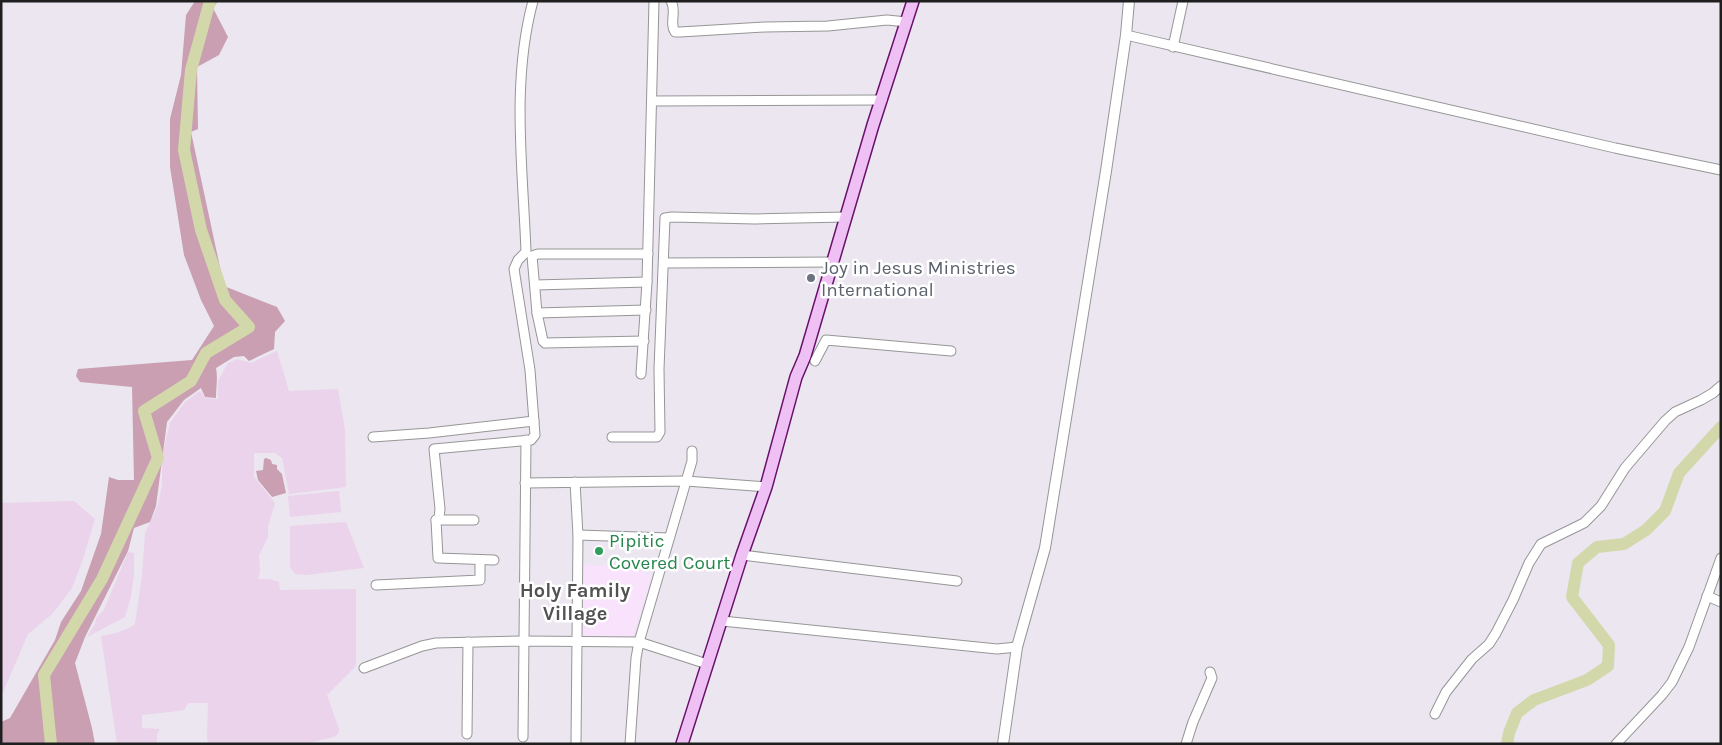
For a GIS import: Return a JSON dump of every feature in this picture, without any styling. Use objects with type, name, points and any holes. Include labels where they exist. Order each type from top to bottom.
[{"type":"main road","points":[[682,744],[742,555],[766,487],[796,377],[805,356],[873,125],[913,1]]},
{"type":"street","points":[[494,560],[438,558],[436,520],[439,518],[440,509],[434,449],[534,439],[535,435],[530,370],[514,269],[518,260],[526,252],[520,151],[524,48],[526,26],[533,1]]},
{"type":"street","points":[[642,374],[648,254],[654,1]]},
{"type":"street","points":[[671,1],[674,4],[673,28],[676,32],[765,26],[828,26],[875,21],[907,22]]},
{"type":"street","points":[[1003,744],[1017,647],[1044,548],[1126,35],[1129,1]]},
{"type":"street","points":[[1173,47],[1183,1]]},
{"type":"street","points":[[1126,35],[1615,148],[1721,170]]},
{"type":"street","points":[[652,101],[882,100]]},
{"type":"street","points":[[612,436],[656,437],[659,435],[659,369],[665,218],[846,217]]},
{"type":"street","points":[[644,342],[545,343],[541,339],[532,259],[534,254],[648,254]]},
{"type":"street","points":[[664,263],[833,262]]},
{"type":"street","points":[[534,285],[647,282]]},
{"type":"street","points":[[537,313],[646,310]]},
{"type":"street","points":[[815,361],[826,340],[951,351]]},
{"type":"street","points":[[1435,714],[1446,692],[1472,659],[1489,644],[1496,633],[1531,559],[1541,544],[1584,523],[1601,506],[1624,468],[1665,421],[1676,412],[1713,393],[1721,386]]},
{"type":"street","points":[[373,437],[429,433],[534,421]]},
{"type":"street","points":[[523,737],[526,440]]},
{"type":"street","points":[[630,744],[636,658],[639,642],[692,461],[692,451]]},
{"type":"street","points":[[525,483],[686,481],[766,487]]},
{"type":"street","points":[[575,482],[578,535],[576,744]]},
{"type":"street","points":[[436,520],[474,520]]},
{"type":"street","points":[[578,535],[669,538]]},
{"type":"street","points":[[742,555],[956,581]]},
{"type":"street","points":[[1616,744],[1672,682],[1689,647],[1721,558]]},
{"type":"street","points":[[376,585],[480,580],[480,560]]},
{"type":"street","points":[[1707,596],[1721,602]]},
{"type":"street","points":[[722,621],[997,649],[1017,647]]},
{"type":"street","points":[[364,668],[422,646],[523,640],[639,642],[707,664]]},
{"type":"street","points":[[467,734],[468,642]]},
{"type":"street","points":[[1186,744],[1193,722],[1212,678],[1210,672]]},
{"type":"shaded area","points":[[195,1],[218,1],[213,8],[228,37],[219,55],[197,67],[198,129],[191,132],[224,286],[277,307],[285,321],[275,332],[274,349],[249,361],[244,356],[234,357],[216,368],[216,398],[205,397],[201,388],[184,400],[167,422],[156,506],[150,522],[134,528],[128,551],[85,637],[75,663],[95,744],[1,744],[1,722],[10,718],[55,640],[61,622],[81,591],[101,534],[109,477],[118,480],[134,480],[132,387],[80,382],[76,376],[78,369],[192,360],[214,326],[201,300],[184,255],[170,167],[170,119],[181,75],[186,15]]},
{"type":"shaded area","points":[[277,351],[289,391],[338,389],[345,430],[346,487],[289,494],[282,458],[275,453],[254,453],[254,477],[275,503],[268,527],[268,537],[259,555],[260,571],[258,579],[270,579],[279,582],[280,590],[356,589],[355,667],[327,695],[339,729],[338,734],[334,737],[305,744],[208,744],[208,703],[188,703],[184,710],[142,715],[142,728],[160,729],[157,734],[157,744],[117,744],[101,636],[116,633],[135,624],[142,576],[145,533],[158,505],[162,485],[162,457],[170,423],[185,402],[200,391],[205,398],[218,399],[218,381],[228,363],[237,359],[251,363]]},
{"type":"shaded area","points":[[264,459],[271,460],[272,464],[277,465],[277,469],[282,474],[286,493],[272,497],[258,480],[256,471],[263,470]]},
{"type":"shaded area","points":[[339,491],[341,512],[290,517],[288,496]]},
{"type":"shaded area","points":[[74,501],[95,519],[83,559],[72,588],[52,614],[28,634],[1,697],[1,503]]},
{"type":"shaded area","points":[[346,522],[364,568],[306,575],[295,574],[290,567],[290,526]]},
{"type":"shaded area","points":[[128,552],[134,553],[134,575],[125,617],[87,637],[95,624],[96,618],[104,610]]},
{"type":"shaded area","points":[[580,564],[628,567],[652,575],[633,637],[581,637]]},
{"type":"waterway","points":[[51,744],[44,675],[102,579],[158,458],[144,411],[191,381],[206,353],[249,327],[225,300],[201,230],[184,150],[191,70],[210,1]]},
{"type":"waterway","points":[[1507,744],[1517,713],[1534,700],[1587,680],[1608,666],[1609,645],[1572,597],[1578,563],[1597,547],[1624,544],[1646,530],[1665,511],[1679,473],[1721,427]]},
{"type":"place","name":"Joy in Jesus Ministries International","points":[[811,278]]},
{"type":"place","name":"Pipitic Covered Court","points":[[599,551]]},
{"type":"district","name":"Holy Family Village","points":[[575,602]]}]
